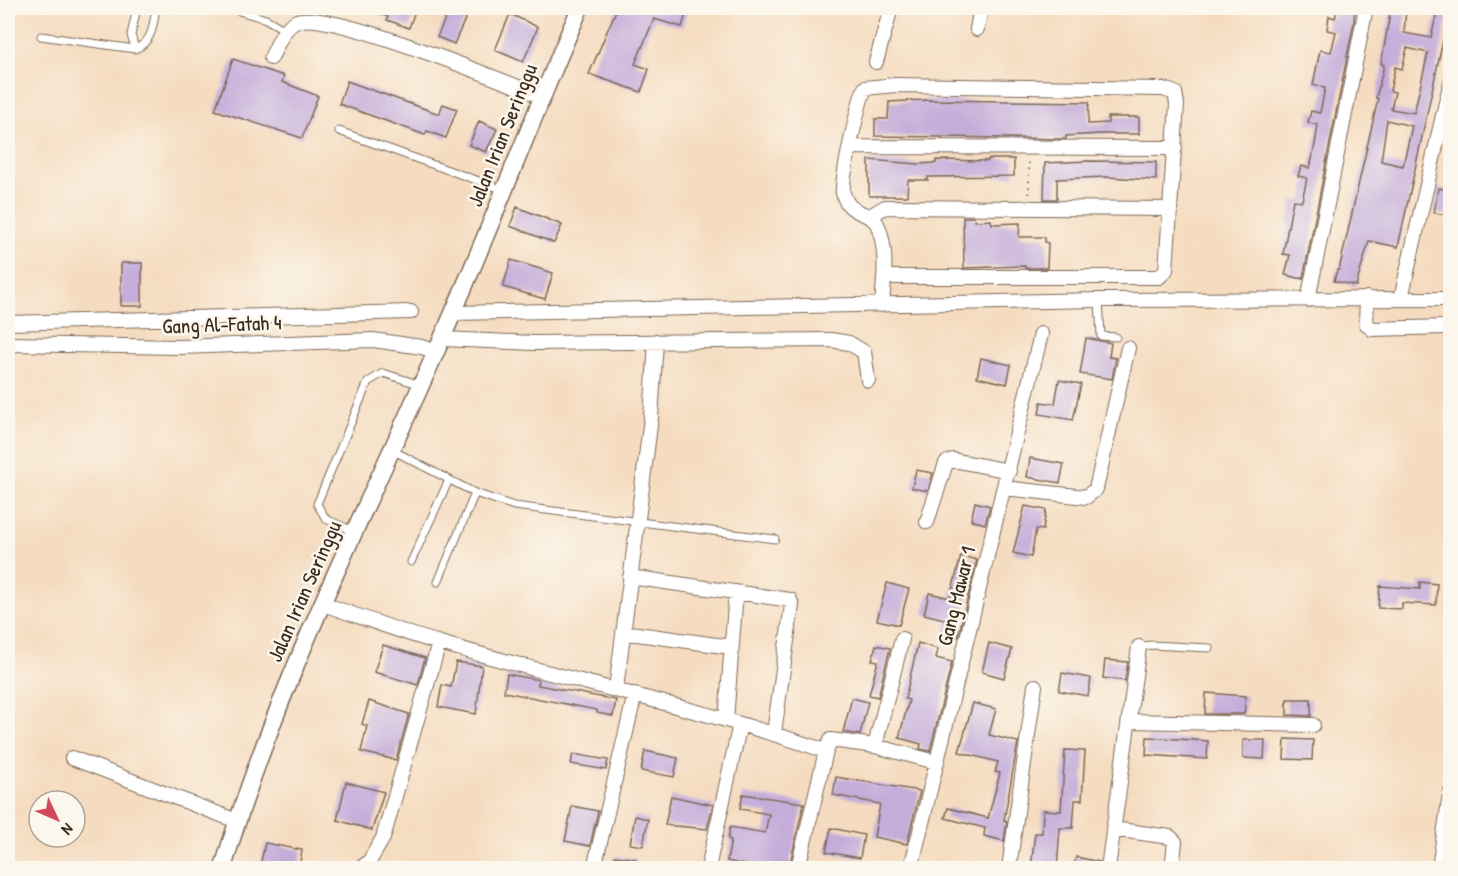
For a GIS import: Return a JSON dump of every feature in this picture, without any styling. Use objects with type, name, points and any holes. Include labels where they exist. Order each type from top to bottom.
[{"type":"street","name":"Jalan Irian Seringgu","points":[[223,868],[237,820],[288,681],[444,333],[541,96],[580,8]]},
{"type":"street","points":[[876,62],[891,8]]},
{"type":"street","points":[[977,29],[981,8]]},
{"type":"street","points":[[1308,300],[1366,8]]},
{"type":"street","points":[[271,58],[285,30],[293,23],[305,19],[322,21],[388,39],[541,96]]},
{"type":"street","points":[[1401,298],[1450,84]]},
{"type":"street","points":[[882,305],[884,277],[878,226],[870,216],[850,206],[843,192],[858,107],[865,88],[895,85],[1171,90],[1175,93],[1177,105],[1166,270],[1159,277],[884,277]]},
{"type":"street","points":[[852,147],[1174,148]]},
{"type":"street","points":[[870,216],[885,207],[1028,206],[1170,209]]},
{"type":"street","points":[[1006,278],[1006,304]]},
{"type":"street","points":[[444,333],[882,305],[1450,299]]},
{"type":"street","points":[[1367,301],[1366,323],[1372,329],[1447,327]]},
{"type":"street","points":[[8,323],[411,312]]},
{"type":"street","points":[[444,333],[534,343],[831,340],[849,343],[864,352],[868,380]]},
{"type":"street","name":"Gang Al-Fatah 4","points":[[8,344],[180,347],[373,340],[423,346],[444,333]]},
{"type":"street","name":"Gang Mawar 1","points":[[911,868],[1041,334]]},
{"type":"street","points":[[616,689],[651,418],[656,341]]},
{"type":"street","points":[[1004,488],[1086,497],[1092,495],[1096,489],[1128,348]]},
{"type":"street","points":[[927,522],[946,463],[953,460],[1009,471]]},
{"type":"street","points":[[630,577],[790,600],[792,605],[774,733]]},
{"type":"street","points":[[726,720],[736,592]]},
{"type":"street","points":[[323,604],[439,643],[635,694],[774,733],[826,751]]},
{"type":"street","points":[[623,632],[731,647]]},
{"type":"street","points":[[874,746],[902,639]]},
{"type":"street","points":[[361,868],[383,838],[439,643]]},
{"type":"street","points":[[1108,868],[1139,647]]},
{"type":"street","points":[[1009,868],[1035,686]]},
{"type":"street","points":[[594,868],[635,694]]},
{"type":"street","points":[[1129,721],[1313,724]]},
{"type":"street","points":[[708,868],[740,724]]},
{"type":"street","points":[[798,868],[826,751],[831,740],[874,746],[936,762]]},
{"type":"street","points":[[72,758],[237,820]]},
{"type":"street","points":[[1439,868],[1450,794]]},
{"type":"street","points":[[1113,829],[1170,837],[1174,842],[1172,868]]},
{"type":"lane","points":[[135,49],[131,35],[137,8]]},
{"type":"lane","points":[[41,36],[135,49],[145,45],[151,36],[156,8]]},
{"type":"lane","points":[[229,8],[266,19],[285,30]]},
{"type":"lane","points":[[339,131],[504,190]]},
{"type":"lane","points":[[1100,304],[1101,336],[1116,337]]},
{"type":"lane","points":[[355,532],[326,519],[317,504],[368,382],[383,373],[421,385]]},
{"type":"lane","points":[[392,450],[475,493],[514,506],[775,538]]},
{"type":"lane","points":[[411,562],[449,480]]},
{"type":"lane","points":[[438,582],[475,493]]},
{"type":"lane","points":[[1139,647],[1150,645],[1209,648]]},
{"type":"path","points":[[1028,206],[1030,146]]},
{"type":"building","points":[[364,8],[416,8],[409,28]]},
{"type":"building","points":[[450,8],[470,8],[454,44],[437,37]]},
{"type":"building","points":[[617,8],[688,8],[682,27],[654,19],[635,64],[649,69],[641,92],[589,74]]},
{"type":"building","points":[[1338,8],[1355,8],[1354,22],[1303,279],[1285,275],[1290,255],[1283,254],[1293,200],[1302,201],[1307,178],[1298,176],[1301,166],[1310,168],[1315,144],[1318,125],[1308,123],[1311,111],[1320,113],[1325,88],[1313,85],[1320,50],[1331,52],[1336,32],[1327,30],[1329,16],[1335,18]]},
{"type":"building","points":[[1391,8],[1406,8],[1404,33],[1431,38],[1438,8],[1450,8],[1398,247],[1369,241],[1356,286],[1334,281],[1337,270],[1339,270],[1378,99],[1376,98],[1384,65],[1381,64]],"holes":[[[1407,48],[1428,53],[1414,113],[1391,109],[1395,92],[1390,91],[1395,67],[1402,69]],[[1387,120],[1412,126],[1403,166],[1381,161]]]},
{"type":"building","points":[[510,14],[538,27],[523,62],[495,50]]},
{"type":"building","points":[[233,59],[284,76],[282,82],[318,96],[302,138],[215,110]]},
{"type":"building","points":[[347,81],[439,114],[443,104],[457,109],[446,138],[427,131],[425,135],[339,104]]},
{"type":"building","points":[[925,100],[1089,102],[1088,124],[1108,123],[1108,117],[1139,117],[1139,134],[1066,136],[1066,139],[875,136],[875,119],[888,119],[889,102]]},
{"type":"building","points":[[479,121],[497,129],[486,152],[469,145]]},
{"type":"building","points":[[988,159],[1014,159],[1014,176],[928,177],[928,180],[908,180],[907,196],[869,196],[869,160],[918,164],[936,163],[936,160],[988,161]]},
{"type":"building","points":[[1156,162],[1156,180],[1106,177],[1057,179],[1057,199],[1044,199],[1045,163]]},
{"type":"building","points":[[1438,188],[1450,190],[1450,215],[1434,213]]},
{"type":"building","points":[[517,207],[562,225],[554,243],[510,226]]},
{"type":"building","points":[[963,217],[974,217],[975,221],[991,220],[992,224],[1020,223],[1019,237],[1045,237],[1045,242],[1048,243],[1047,268],[1025,268],[1025,266],[964,268]]},
{"type":"building","points":[[511,260],[553,273],[545,299],[503,287]]},
{"type":"building","points":[[121,263],[142,263],[142,306],[121,306]]},
{"type":"building","points":[[1086,338],[1111,343],[1109,357],[1116,358],[1112,379],[1080,374]]},
{"type":"building","points":[[981,358],[1011,365],[1007,384],[977,377]]},
{"type":"building","points":[[1059,380],[1081,384],[1073,420],[1039,414],[1041,402],[1055,404]]},
{"type":"building","points":[[1030,458],[1064,464],[1060,483],[1027,477]]},
{"type":"building","points":[[916,470],[933,473],[928,491],[912,488]]},
{"type":"building","points":[[975,502],[990,506],[985,524],[971,520]]},
{"type":"building","points":[[1025,506],[1046,510],[1043,530],[1036,529],[1031,557],[1013,553]]},
{"type":"building","points":[[961,556],[977,560],[958,637],[945,633],[948,620],[924,614],[929,593],[950,598]]},
{"type":"building","points":[[1420,582],[1437,584],[1436,605],[1402,603],[1402,609],[1378,608],[1380,586],[1420,589]]},
{"type":"building","points":[[887,583],[909,589],[899,625],[877,620]]},
{"type":"building","points":[[918,643],[938,649],[936,658],[952,662],[930,751],[920,749],[921,744],[899,738],[909,700],[905,699]]},
{"type":"building","points":[[989,643],[1012,649],[1004,678],[982,672]]},
{"type":"building","points":[[383,645],[425,658],[418,685],[374,672]]},
{"type":"building","points":[[876,645],[890,648],[878,697],[869,695],[878,661],[872,660]]},
{"type":"building","points":[[1105,660],[1128,662],[1125,681],[1103,678]]},
{"type":"building","points":[[456,662],[482,666],[476,714],[438,707],[442,685],[451,687]]},
{"type":"building","points":[[1062,673],[1091,678],[1088,696],[1059,691]]},
{"type":"building","points":[[507,674],[539,680],[538,685],[616,700],[613,716],[597,713],[597,710],[504,692]]},
{"type":"building","points":[[1206,693],[1246,696],[1244,714],[1205,714]]},
{"type":"building","points":[[852,698],[868,702],[860,735],[843,732]]},
{"type":"building","points":[[1287,699],[1311,699],[1311,716],[1287,715]]},
{"type":"building","points":[[369,701],[409,714],[396,760],[361,752],[367,726],[362,724]]},
{"type":"building","points":[[973,703],[996,709],[989,735],[1018,742],[1004,820],[1007,821],[1004,841],[984,836],[985,828],[945,818],[948,808],[988,818],[1000,773],[995,772],[998,762],[959,752]]},
{"type":"building","points":[[1147,737],[1208,741],[1207,759],[1146,755]]},
{"type":"building","points":[[1285,739],[1313,740],[1312,760],[1284,759]]},
{"type":"building","points":[[1243,740],[1265,740],[1264,759],[1243,758]]},
{"type":"building","points":[[1065,750],[1085,751],[1082,800],[1075,800],[1073,828],[1060,828],[1057,868],[1031,868],[1035,833],[1042,833],[1043,810],[1061,811]]},
{"type":"building","points":[[645,751],[678,758],[674,777],[641,771]]},
{"type":"building","points":[[573,754],[608,760],[606,770],[571,764]]},
{"type":"building","points":[[836,777],[920,791],[907,844],[874,837],[880,804],[833,795]]},
{"type":"building","points":[[346,782],[384,792],[372,830],[337,820]]},
{"type":"building","points":[[743,794],[804,803],[789,868],[758,868],[727,861],[731,840],[728,839],[730,827],[765,833],[769,814],[740,809]]},
{"type":"building","points":[[671,796],[713,805],[707,829],[665,825]]},
{"type":"building","points":[[572,806],[598,811],[590,846],[565,841]]},
{"type":"building","points":[[635,816],[648,819],[643,846],[630,844]]},
{"type":"building","points":[[831,828],[864,835],[860,858],[826,852]]},
{"type":"building","points":[[265,843],[302,850],[299,868],[260,866]]},
{"type":"building","points":[[615,856],[636,859],[634,868],[612,868]]},
{"type":"building","points":[[1076,857],[1100,862],[1099,868],[1074,868]]}]
